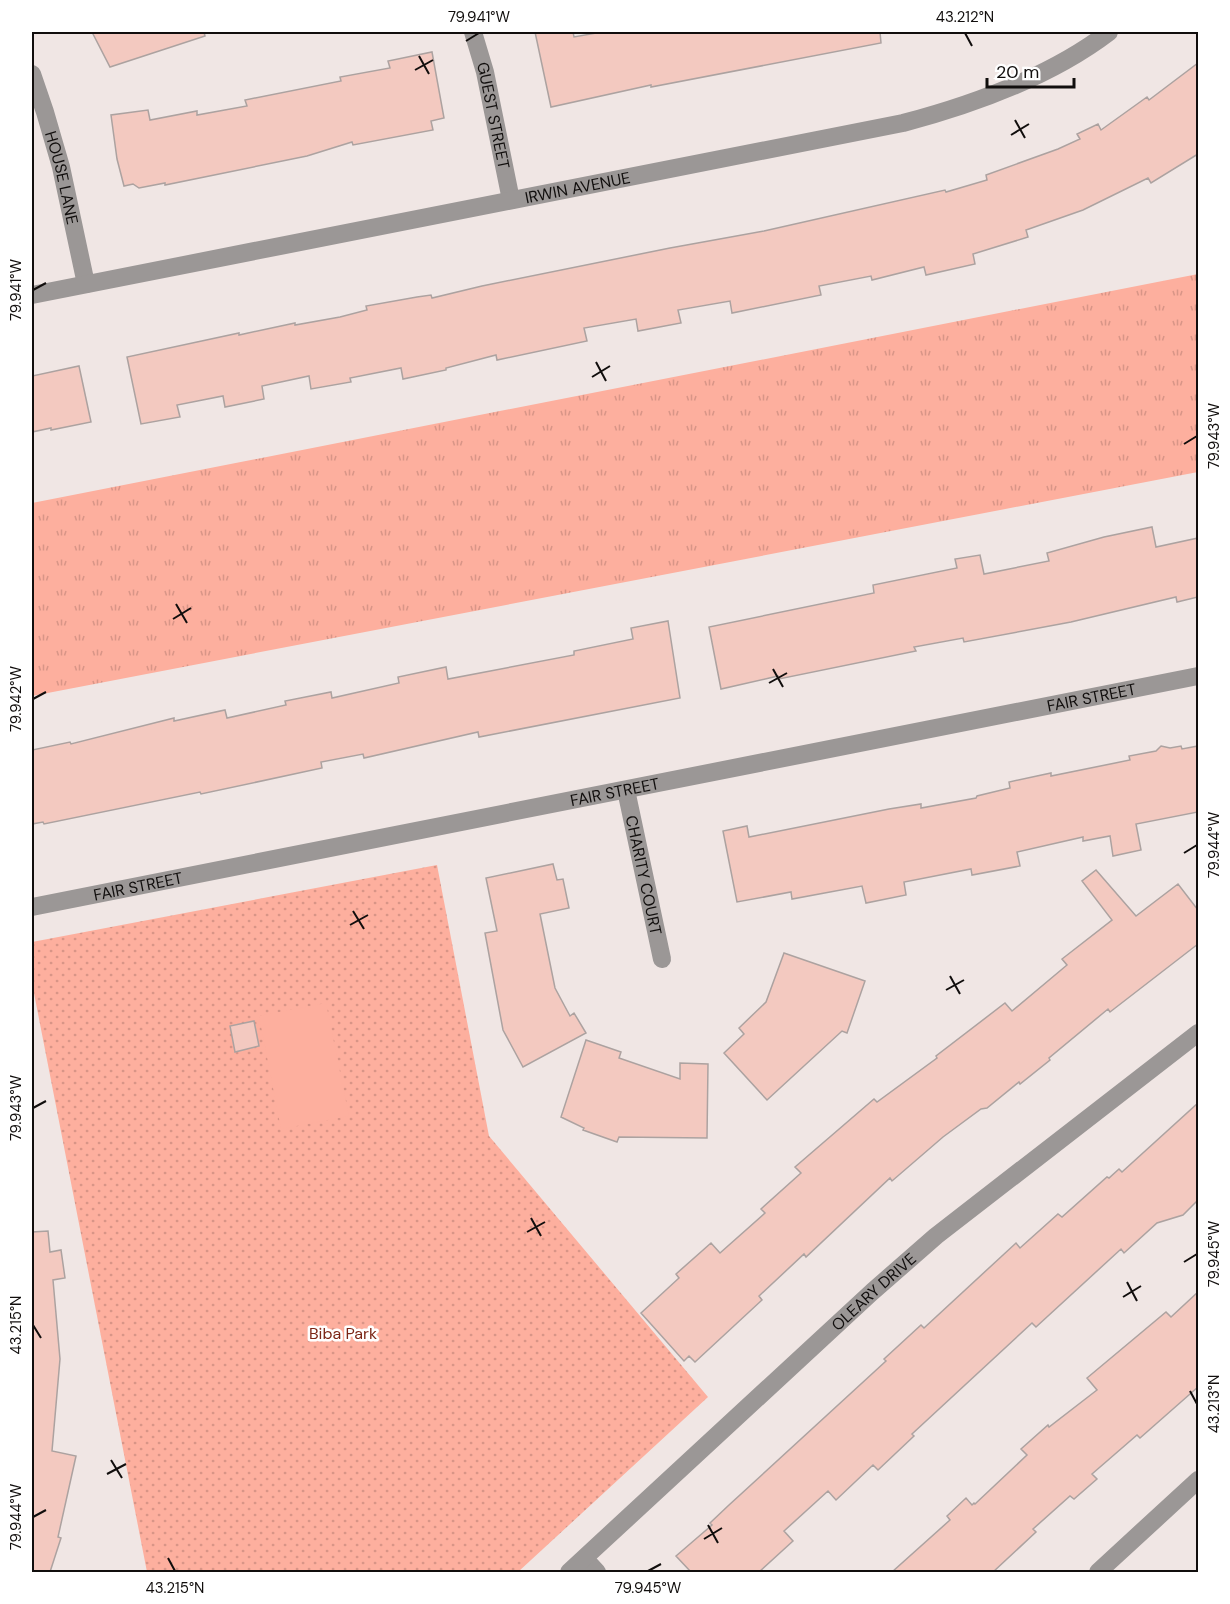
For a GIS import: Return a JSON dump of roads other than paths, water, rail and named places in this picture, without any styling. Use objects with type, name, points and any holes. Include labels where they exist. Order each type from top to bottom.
[{"type":"street","name":"GUEST STREET","points":[[473,32],[485,72],[511,200]]},
{"type":"street","name":"IRWIN AVENUE","points":[[32,295],[870,131],[935,115],[1016,84],[1069,57],[1109,32]]},
{"type":"street","name":"HOUSE LANE","points":[[32,74],[60,166],[86,284]]},
{"type":"street","name":"FAIR STREET","points":[[32,906],[1198,676]]},
{"type":"street","name":"CHARITY COURT","points":[[626,790],[662,958]]},
{"type":"street","name":"OLEARY DRIVE","points":[[569,1572],[863,1300],[936,1236],[1198,1034]]},
{"type":"street","points":[[1098,1572],[1198,1480]]},
{"type":"street","points":[[585,1558],[597,1572]]},
{"type":"park label","name":"Biba Park","points":[[343,1333]]}]
